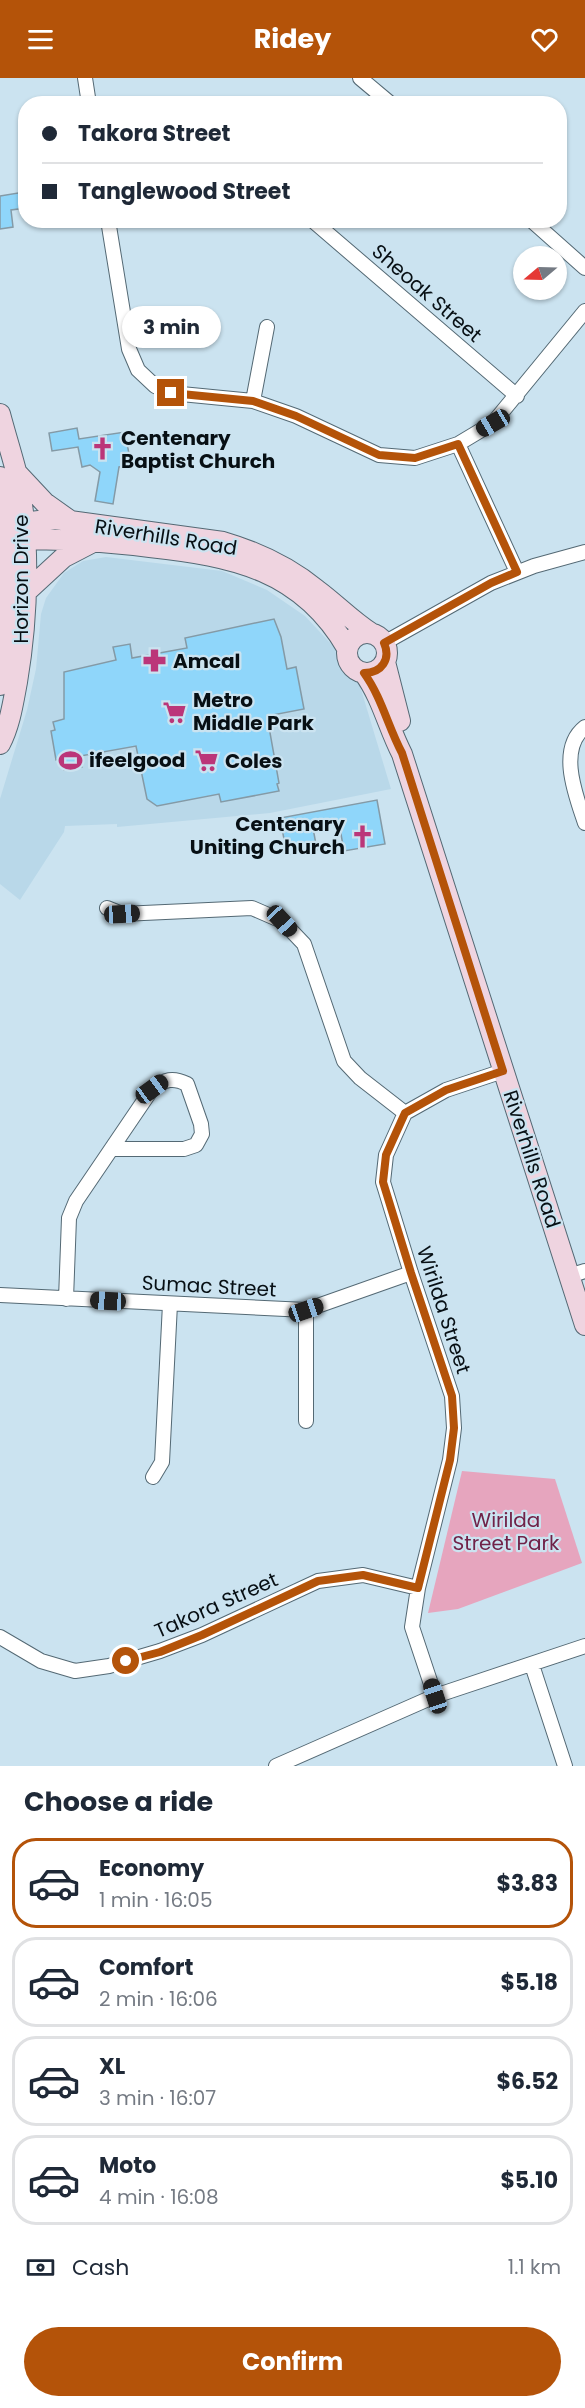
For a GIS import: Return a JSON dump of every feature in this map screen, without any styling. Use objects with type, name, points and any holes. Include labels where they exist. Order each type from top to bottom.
[{"type":"street","points":[[85,78],[88,96]]},
{"type":"street","points":[[360,78],[381,96]]},
{"type":"street","points":[[109,228],[129,349],[138,370],[156,386],[171,393],[253,401],[296,416],[379,455],[415,458],[458,444],[493,423],[585,311]]},
{"type":"street","name":"Sheoak Street","points":[[321,228],[517,396]]},
{"type":"street","points":[[540,228],[585,268]]},
{"type":"street","points":[[253,401],[267,327]]},
{"type":"street","name":"Horizon Drive","points":[[0,414],[25,592],[21,656],[7,732],[0,744]]},
{"type":"street","points":[[458,444],[517,572]]},
{"type":"street","points":[[8,475],[71,522]]},
{"type":"street","name":"Riverhills Road","points":[[16,532],[55,519],[197,537],[248,549],[271,560],[300,578],[380,646],[401,728],[402,753]]},
{"type":"street","name":"Horizon Drive","points":[[0,685],[5,655],[16,532]]},
{"type":"street","name":"Riverhills Road","points":[[16,532],[200,553],[225,558],[260,571],[291,587],[329,620],[347,648]]},
{"type":"street","points":[[25,592],[64,557],[94,542]]},
{"type":"street","points":[[380,646],[491,583],[517,572],[585,552]]},
{"type":"street","points":[[362,633],[380,646],[377,671],[364,673],[349,662],[347,648],[355,637],[362,633]]},
{"type":"street","name":"Riverhills Road","points":[[364,673],[381,701],[391,732],[402,753],[503,1071],[577,1273],[585,1325]]},
{"type":"street","points":[[585,727],[577,733],[571,753],[572,783],[585,823]]},
{"type":"street","points":[[107,908],[122,914],[252,908],[282,921],[304,944],[344,1061],[360,1078],[405,1113],[446,1090],[503,1071]]},
{"type":"street","points":[[66,1299],[69,1218],[76,1201],[152,1089],[162,1081],[176,1078],[187,1084],[201,1124],[202,1134],[196,1144],[184,1149],[113,1149]]},
{"type":"street","name":"Wirilda Street","points":[[405,1113],[386,1155],[383,1182],[452,1396],[454,1428],[450,1460],[418,1588],[412,1627],[435,1696]]},
{"type":"street","name":"Sumac Street","points":[[0,1294],[306,1310],[411,1273]]},
{"type":"street","points":[[153,1477],[162,1462],[170,1304]]},
{"type":"street","points":[[306,1310],[306,1421]]},
{"type":"street","name":"Takora Street","points":[[0,1637],[41,1662],[75,1671],[109,1666],[160,1652],[318,1581],[363,1575],[418,1588]]},
{"type":"street","points":[[276,1766],[435,1696],[585,1646]]},
{"type":"street","points":[[532,1665],[565,1766]]},
{"type":"shaded area","points":[[106,557],[222,571],[267,590],[305,616],[333,646],[360,686],[391,789],[270,813],[117,827],[117,824],[65,826],[64,832],[20,900],[0,884],[0,799],[27,710],[36,669],[41,614],[46,598],[64,573],[83,561]]},
{"type":"green space","name":"Wirilda Street Park","points":[[462,1471],[555,1479],[582,1563],[458,1609],[428,1613]]},
{"type":"building","points":[[18,193],[18,209],[11,210],[13,227],[0,229],[0,196]]},
{"type":"building","name":"Centenary Baptist Church","points":[[77,428],[79,439],[125,432],[131,465],[119,467],[113,504],[95,501],[100,472],[90,465],[82,467],[78,447],[52,451],[49,433]]},
{"type":"building","name":"Metro Middle Park","points":[[274,619],[281,637],[287,669],[296,667],[304,709],[267,716],[279,791],[221,802],[219,794],[157,806],[147,799],[136,746],[80,756],[82,767],[64,770],[62,759],[56,760],[51,731],[55,730],[53,722],[64,719],[64,672],[116,660],[113,647],[130,644],[132,658],[187,648],[185,638]]},
{"type":"building","name":"Centenary Uniting Church","points":[[377,800],[385,844],[344,851],[339,823],[313,828],[317,850],[287,855],[280,818]]},
{"type":"place","name":"Centenary Baptist Church","points":[[103,449]]},
{"type":"place","name":"Amcal","points":[[155,661]]},
{"type":"place","name":"Metro Middle Park","points":[[175,712]]},
{"type":"place","name":"ifeelgood","points":[[71,760]]},
{"type":"place","name":"Coles","points":[[207,761]]},
{"type":"place","name":"Centenary Uniting Church","points":[[363,836]]},
{"type":"route","points":[[126,1661],[160,1652],[202,1635],[318,1581],[363,1575],[418,1588],[450,1460],[454,1428],[452,1396],[383,1182],[386,1155],[405,1113],[446,1090],[503,1071],[402,753],[391,732],[375,688],[364,673],[377,671],[386,662],[387,649],[384,643],[491,583],[517,572],[458,444],[415,458],[379,455],[296,416],[253,401],[171,393]]}]
